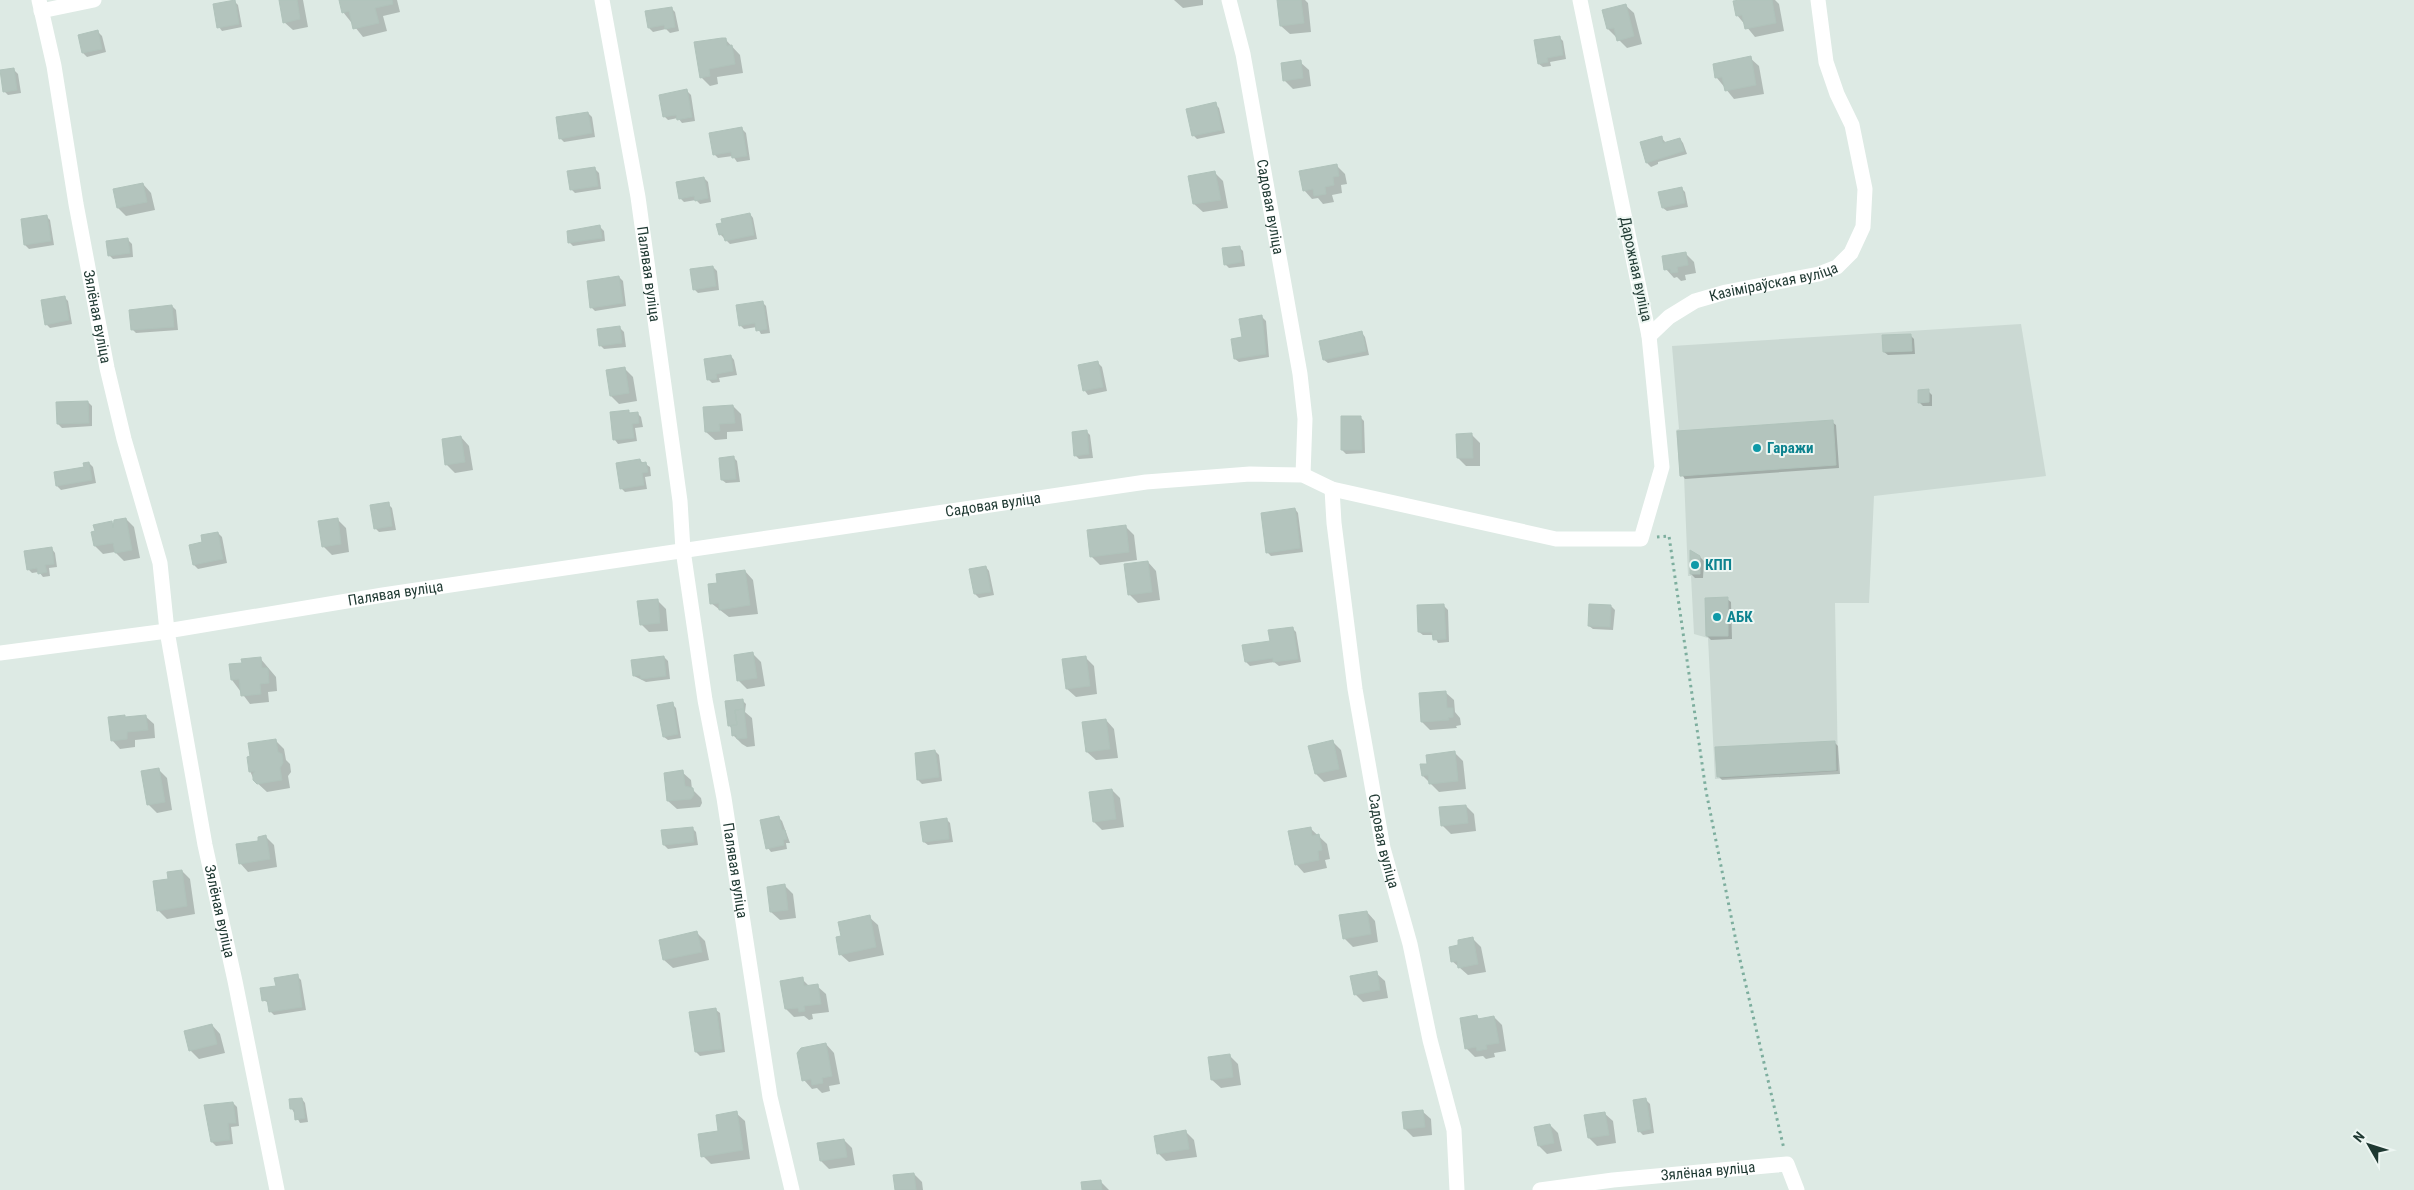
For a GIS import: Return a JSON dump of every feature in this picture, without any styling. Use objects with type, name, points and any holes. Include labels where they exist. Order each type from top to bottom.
[{"type":"street","points":[[40,5],[94,0]]},
{"type":"street","name":"Палявая вуліца","points":[[602,0],[638,198],[680,501],[683,550],[705,700],[724,798],[770,1096],[792,1190]]},
{"type":"street","name":"Садовая вуліца","points":[[1229,0],[1243,54],[1300,374],[1305,419],[1303,475]]},
{"type":"street","name":"Дарожная вуліца","points":[[1580,0],[1649,336],[1662,467],[1641,538]]},
{"type":"street","name":"Казіміраўская вуліца","points":[[1649,336],[1669,317],[1695,301],[1726,292],[1819,274],[1837,267],[1851,254],[1863,227],[1865,189],[1852,126],[1837,94],[1826,62],[1818,0]]},
{"type":"street","name":"Зялёная вуліца","points":[[40,5],[54,66],[76,204],[107,368],[124,439],[160,563],[167,631],[204,845],[235,981],[277,1190]]},
{"type":"street","name":"Садовая вуліца","points":[[683,550],[1146,482],[1250,474],[1303,475],[1332,488],[1556,539],[1641,538]]},
{"type":"street","name":"Садовая вуліца","points":[[1332,488],[1334,523],[1355,689],[1382,848],[1410,944],[1430,1040],[1454,1130],[1457,1190]]},
{"type":"street","name":"Палявая вуліца","points":[[167,631],[383,595],[683,550]]},
{"type":"street","points":[[0,653],[167,631]]},
{"type":"street","points":[[1787,1164],[1797,1190]]},
{"type":"street","name":"Зялёная вуліца","points":[[1540,1190],[1613,1180],[1787,1164]]},
{"type":"path","points":[[1641,538],[1669,536],[1706,791],[1738,951],[1787,1164]]},
{"type":"shaded area","points":[[2021,324],[2046,476],[1874,496],[1869,603],[1835,603],[1838,771],[1715,779],[1708,638],[1694,634],[1691,576],[1688,576],[1684,476],[1680,477],[1676,430],[1679,429],[1672,346]]},
{"type":"building","points":[[235,0],[239,24],[217,28],[213,4]]},
{"type":"building","points":[[279,0],[297,0],[300,19],[283,23]]},
{"type":"building","points":[[339,0],[392,0],[393,4],[375,8],[379,23],[353,29],[349,11],[342,13]]},
{"type":"building","points":[[1277,0],[1301,0],[1304,23],[1280,26]]},
{"type":"building","points":[[1772,0],[1776,23],[1745,29],[1742,15],[1736,16],[1733,1]]},
{"type":"building","points":[[1626,4],[1634,36],[1617,41],[1614,28],[1607,29],[1602,10]]},
{"type":"building","points":[[672,7],[675,27],[665,29],[664,25],[648,28],[645,11]]},
{"type":"building","points":[[98,30],[102,49],[82,53],[78,35]]},
{"type":"building","points":[[1560,36],[1563,55],[1547,58],[1548,62],[1538,64],[1534,40]]},
{"type":"building","points":[[726,38],[727,46],[732,45],[735,64],[709,69],[710,76],[700,78],[694,42]]},
{"type":"building","points":[[1751,56],[1756,85],[1725,91],[1722,77],[1715,78],[1713,64]]},
{"type":"building","points":[[1301,60],[1303,78],[1283,81],[1281,63]]},
{"type":"building","points":[[14,68],[17,90],[3,92],[0,70]]},
{"type":"building","points":[[687,89],[692,117],[677,120],[676,115],[663,117],[659,95]]},
{"type":"building","points":[[1216,102],[1222,130],[1192,136],[1186,109]]},
{"type":"building","points":[[588,112],[592,133],[559,139],[556,117]]},
{"type":"building","points":[[742,127],[747,156],[732,158],[731,152],[713,155],[709,133]]},
{"type":"building","points":[[1662,136],[1663,143],[1680,138],[1684,151],[1646,163],[1640,142]]},
{"type":"building","points":[[1337,164],[1339,176],[1333,177],[1334,185],[1325,187],[1326,194],[1314,196],[1313,189],[1303,191],[1299,171]]},
{"type":"building","points":[[595,167],[598,186],[570,190],[567,171]]},
{"type":"building","points":[[1215,171],[1221,200],[1193,204],[1188,176]]},
{"type":"building","points":[[704,177],[708,198],[695,201],[694,196],[679,199],[676,182]]},
{"type":"building","points":[[143,183],[147,202],[117,208],[113,189]]},
{"type":"building","points":[[1682,187],[1685,203],[1662,208],[1658,192]]},
{"type":"building","points":[[750,213],[754,235],[725,241],[723,234],[719,235],[716,224],[722,223],[721,219]]},
{"type":"building","points":[[47,215],[51,241],[24,245],[21,219]]},
{"type":"building","points":[[600,225],[602,238],[568,243],[567,231]]},
{"type":"building","points":[[128,238],[130,253],[108,256],[106,241]]},
{"type":"building","points":[[1240,246],[1242,262],[1224,265],[1222,248]]},
{"type":"building","points":[[1686,252],[1688,265],[1677,267],[1678,272],[1671,273],[1670,269],[1664,270],[1662,256]]},
{"type":"building","points":[[713,266],[716,286],[693,290],[690,269]]},
{"type":"building","points":[[619,276],[623,303],[590,308],[587,281]]},
{"type":"building","points":[[65,296],[69,320],[45,325],[41,300]]},
{"type":"building","points":[[763,301],[767,329],[756,331],[755,323],[739,326],[736,305]]},
{"type":"building","points":[[172,305],[174,327],[131,330],[129,310]]},
{"type":"building","points":[[1262,315],[1266,354],[1234,359],[1231,339],[1242,337],[1239,319]]},
{"type":"building","points":[[620,326],[622,343],[599,346],[597,329]]},
{"type":"building","points":[[1362,331],[1366,351],[1323,360],[1319,341]]},
{"type":"building","points":[[1911,334],[1912,351],[1883,352],[1882,335]]},
{"type":"building","points":[[731,355],[733,371],[716,374],[717,379],[707,380],[704,359]]},
{"type":"building","points":[[1098,361],[1103,387],[1083,391],[1078,365]]},
{"type":"building","points":[[625,367],[629,393],[610,396],[606,370]]},
{"type":"building","points":[[1929,389],[1929,402],[1918,403],[1918,390]]},
{"type":"building","points":[[88,401],[89,423],[57,424],[56,402]]},
{"type":"building","points":[[733,405],[735,423],[719,424],[720,431],[705,432],[703,407]]},
{"type":"building","points":[[629,410],[629,413],[638,412],[639,423],[632,424],[634,438],[613,440],[610,412]]},
{"type":"building","points":[[1341,416],[1361,416],[1362,450],[1341,450]]},
{"type":"building","name":"Гаражи","points":[[1833,420],[1836,465],[1680,476],[1677,431]]},
{"type":"building","points":[[1087,430],[1089,454],[1074,456],[1072,432]]},
{"type":"building","points":[[1472,433],[1473,458],[1457,458],[1456,434]]},
{"type":"building","points":[[461,436],[465,462],[445,465],[442,439]]},
{"type":"building","points":[[734,456],[736,479],[721,480],[719,458]]},
{"type":"building","points":[[640,459],[641,463],[646,462],[648,472],[642,473],[644,485],[620,489],[616,463]]},
{"type":"building","points":[[89,462],[92,480],[56,486],[54,472],[84,467],[83,463]]},
{"type":"building","points":[[389,502],[392,526],[374,529],[370,505]]},
{"type":"building","points":[[1295,508],[1300,548],[1266,553],[1261,513]]},
{"type":"building","points":[[126,518],[132,550],[115,553],[113,543],[94,546],[91,532],[95,531],[93,525],[112,521],[113,528],[114,520]]},
{"type":"building","points":[[338,518],[341,544],[322,547],[318,521]]},
{"type":"building","points":[[1126,525],[1129,552],[1090,557],[1087,530]]},
{"type":"building","points":[[218,532],[223,559],[193,565],[189,545],[202,542],[201,535]]},
{"type":"building","points":[[52,547],[54,564],[45,565],[47,572],[38,574],[37,568],[27,570],[24,551]]},
{"type":"building","name":"КПП","points":[[1690,550],[1700,556],[1700,574],[1690,574]]},
{"type":"building","points":[[1148,561],[1152,592],[1128,595],[1124,564]]},
{"type":"building","points":[[986,566],[991,592],[974,594],[969,569]]},
{"type":"building","points":[[745,570],[750,605],[719,610],[719,603],[710,604],[708,584],[717,583],[716,574]]},
{"type":"building","name":"АБК","points":[[1728,597],[1728,636],[1706,636],[1705,598]]},
{"type":"building","points":[[658,599],[660,623],[640,625],[637,601]]},
{"type":"building","points":[[1444,604],[1446,639],[1433,640],[1432,632],[1418,632],[1417,605]]},
{"type":"building","points":[[1589,604],[1611,605],[1610,627],[1588,626]]},
{"type":"building","points":[[1293,627],[1298,659],[1273,662],[1273,658],[1245,662],[1242,645],[1270,641],[1268,630]]},
{"type":"building","points":[[753,652],[757,678],[737,681],[734,655]]},
{"type":"building","points":[[664,656],[666,676],[641,679],[640,675],[633,676],[631,660]]},
{"type":"building","points":[[1086,656],[1090,686],[1066,689],[1062,659]]},
{"type":"building","points":[[261,657],[262,668],[268,668],[269,683],[260,684],[261,694],[241,696],[239,679],[231,680],[229,664],[242,663],[241,659]]},
{"type":"building","points":[[1446,691],[1447,708],[1453,708],[1453,717],[1448,718],[1449,720],[1421,722],[1419,693]]},
{"type":"building","points":[[743,699],[744,709],[735,710],[737,725],[728,726],[725,701]]},
{"type":"building","points":[[673,702],[678,734],[663,737],[657,705]]},
{"type":"building","points":[[744,709],[747,738],[737,739],[736,735],[732,736],[731,725],[737,725],[735,710]]},
{"type":"building","points":[[125,715],[125,717],[146,715],[148,730],[127,732],[127,739],[111,741],[108,717]]},
{"type":"building","points":[[1106,719],[1110,749],[1086,752],[1082,722]]},
{"type":"building","points":[[276,739],[278,752],[282,754],[283,763],[280,768],[282,780],[257,784],[253,780],[255,771],[249,772],[247,757],[250,756],[248,743]]},
{"type":"building","points":[[1333,740],[1339,769],[1315,774],[1308,746]]},
{"type":"building","points":[[1835,741],[1836,770],[1717,777],[1715,747]]},
{"type":"building","points":[[935,750],[939,777],[917,780],[915,753]]},
{"type":"building","points":[[1455,751],[1458,781],[1429,784],[1428,775],[1422,776],[1420,764],[1427,764],[1426,755]]},
{"type":"building","points":[[159,768],[165,802],[147,805],[141,771]]},
{"type":"building","points":[[683,770],[685,786],[693,788],[694,795],[691,799],[667,801],[664,773]]},
{"type":"building","points":[[1112,789],[1116,819],[1093,822],[1089,792]]},
{"type":"building","points":[[1466,805],[1468,823],[1441,826],[1439,807]]},
{"type":"building","points":[[779,816],[782,830],[785,830],[787,839],[783,840],[784,845],[766,849],[760,820]]},
{"type":"building","points":[[947,818],[949,839],[923,842],[920,822]]},
{"type":"building","points":[[693,827],[694,842],[663,845],[661,830]]},
{"type":"building","points":[[1311,827],[1312,836],[1319,834],[1322,850],[1318,851],[1319,860],[1295,865],[1288,831]]},
{"type":"building","points":[[266,835],[270,859],[239,864],[236,844],[258,841],[258,837]]},
{"type":"building","points":[[182,870],[187,906],[157,911],[153,881],[168,879],[167,872]]},
{"type":"building","points":[[785,884],[788,910],[770,912],[767,887]]},
{"type":"building","points":[[1367,911],[1371,934],[1343,939],[1339,915]]},
{"type":"building","points":[[870,915],[876,947],[839,955],[836,937],[841,936],[838,922]]},
{"type":"building","points":[[697,931],[702,952],[663,960],[659,940]]},
{"type":"building","points":[[1473,937],[1478,964],[1458,968],[1457,961],[1451,962],[1449,947],[1458,945],[1458,940]]},
{"type":"building","points":[[1377,971],[1380,990],[1354,995],[1350,976]]},
{"type":"building","points":[[298,974],[302,1007],[269,1012],[267,1000],[262,1001],[260,988],[276,986],[274,978]]},
{"type":"building","points":[[803,977],[804,986],[818,984],[821,1004],[804,1006],[805,1011],[799,1012],[798,1008],[785,1009],[780,981]]},
{"type":"building","points":[[716,1008],[722,1049],[695,1052],[689,1012]]},
{"type":"building","points":[[1477,1015],[1478,1019],[1494,1016],[1499,1043],[1486,1045],[1487,1049],[1477,1051],[1476,1047],[1465,1049],[1460,1018]]},
{"type":"building","points":[[212,1024],[217,1044],[189,1051],[184,1031]]},
{"type":"building","points":[[826,1043],[832,1076],[822,1078],[823,1083],[812,1085],[811,1079],[802,1081],[797,1053],[801,1048]]},
{"type":"building","points":[[1230,1054],[1233,1077],[1211,1080],[1208,1057]]},
{"type":"building","points":[[302,1098],[305,1118],[295,1120],[294,1109],[290,1109],[289,1099]]},
{"type":"building","points":[[1646,1098],[1651,1129],[1638,1132],[1633,1100]]},
{"type":"building","points":[[233,1102],[236,1123],[228,1123],[230,1140],[211,1142],[204,1105]]},
{"type":"building","points":[[1423,1110],[1425,1127],[1404,1129],[1402,1112]]},
{"type":"building","points":[[737,1111],[743,1150],[701,1157],[698,1134],[718,1131],[716,1115]]},
{"type":"building","points":[[1605,1112],[1609,1135],[1588,1138],[1584,1115]]},
{"type":"building","points":[[1550,1124],[1554,1143],[1538,1146],[1534,1127]]},
{"type":"building","points":[[1186,1130],[1189,1149],[1157,1154],[1154,1136]]},
{"type":"building","points":[[844,1139],[847,1157],[820,1161],[817,1143]]},
{"type":"building","points":[[914,1173],[916,1190],[895,1190],[893,1175]]},
{"type":"building","points":[[1101,1180],[1102,1190],[1082,1190],[1081,1182]]},
{"type":"place","name":"Гаражи","points":[[1757,448]]},
{"type":"place","name":"КПП","points":[[1695,565]]},
{"type":"place","name":"АБК","points":[[1717,617]]}]
